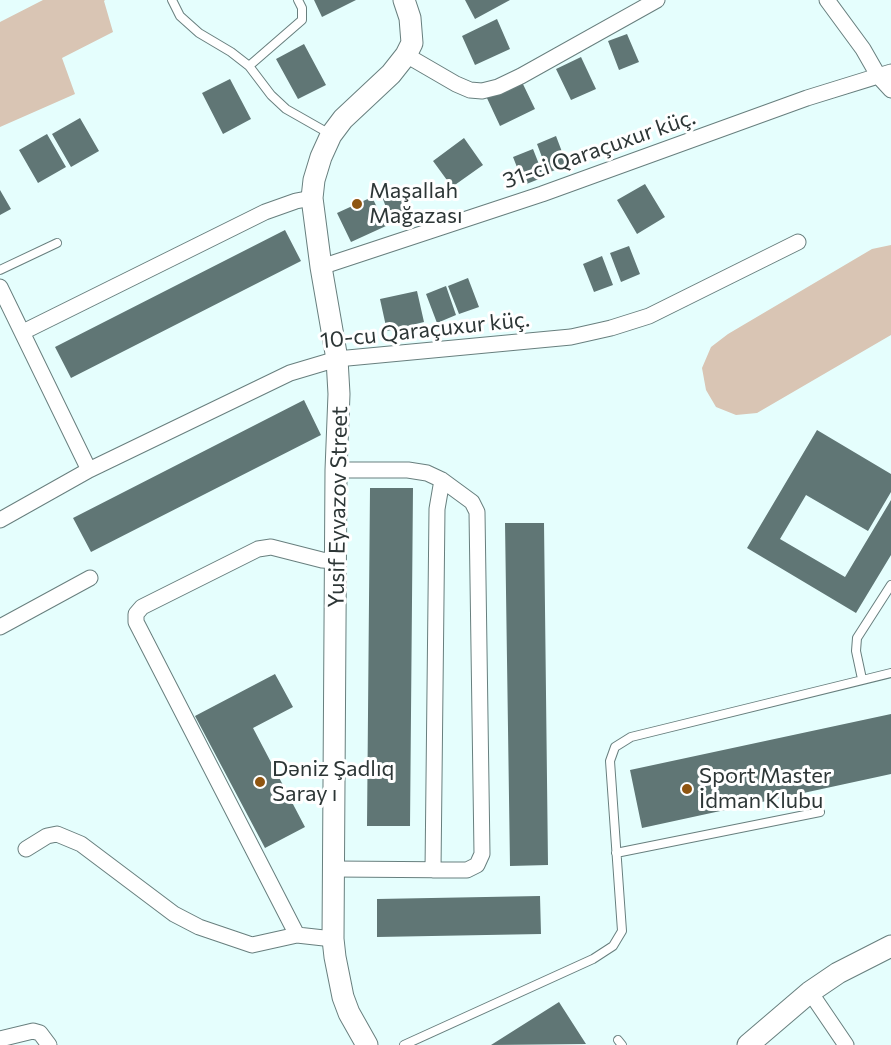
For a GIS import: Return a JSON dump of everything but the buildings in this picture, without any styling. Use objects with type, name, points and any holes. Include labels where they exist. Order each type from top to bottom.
[{"type":"street","name":"Yusif Eyvazov Street","points":[[367,1045],[343,997],[333,939],[336,470],[339,394],[337,359],[312,198],[314,180],[331,135],[343,119],[391,74],[412,44],[410,18],[404,0]]},
{"type":"street","points":[[406,55],[463,87],[482,91],[498,87],[521,76],[657,0]]},
{"type":"street","points":[[827,0],[863,49],[885,74],[891,90]]},
{"type":"street","name":"31-ci Qaraçuxur küç.","points":[[321,267],[542,194],[807,98],[885,74]]},
{"type":"street","points":[[23,332],[265,212],[312,198]]},
{"type":"street","name":"10-cu Qaraçuxur küç.","points":[[0,519],[88,470],[290,373],[337,359],[571,337],[611,328],[648,316],[798,242]]},
{"type":"street","points":[[0,287],[88,470]]},
{"type":"street","points":[[334,869],[467,870],[477,865],[482,854],[477,512],[472,502],[427,472],[336,470]]},
{"type":"street","points":[[433,870],[437,509],[442,480]]},
{"type":"street","points":[[297,935],[136,622],[136,614],[142,607],[258,549],[271,547],[312,558],[337,561]]},
{"type":"street","points":[[0,627],[90,578]]},
{"type":"street","points":[[26,849],[47,836],[57,834],[81,844],[174,914],[198,927],[252,945],[297,935],[333,939]]},
{"type":"street","points":[[748,1045],[810,992],[838,973],[891,946]]},
{"type":"street","points":[[810,992],[846,1045]]},
{"type":"street","points":[[0,1039],[33,1030],[40,1033],[49,1045]]},
{"type":"lane","points":[[172,0],[180,16],[199,33],[249,66],[271,95],[286,109],[331,135]]},
{"type":"lane","points":[[249,66],[302,20],[302,8],[298,0]]},
{"type":"lane","points":[[0,270],[57,243]]},
{"type":"lane","points":[[862,679],[856,651],[857,638],[891,585]]},
{"type":"lane","points":[[404,1045],[593,959],[613,946],[622,931],[610,761],[615,747],[631,737],[891,673]]},
{"type":"lane","points":[[616,853],[820,812]]},
{"type":"shaded area","points":[[43,0],[105,0],[113,32],[62,58],[75,94],[0,127],[0,22]]},
{"type":"shaded area","points":[[891,245],[891,335],[757,413],[736,415],[716,407],[706,390],[702,368],[711,347],[728,334],[872,249]]},
{"type":"place","name":"Maşallah Mağazası","points":[[357,204]]},
{"type":"place","name":"Dəniz Şadlıq Saray ı","points":[[260,782]]},
{"type":"place","name":"Sport Master İdman Klubu","points":[[687,789]]}]
